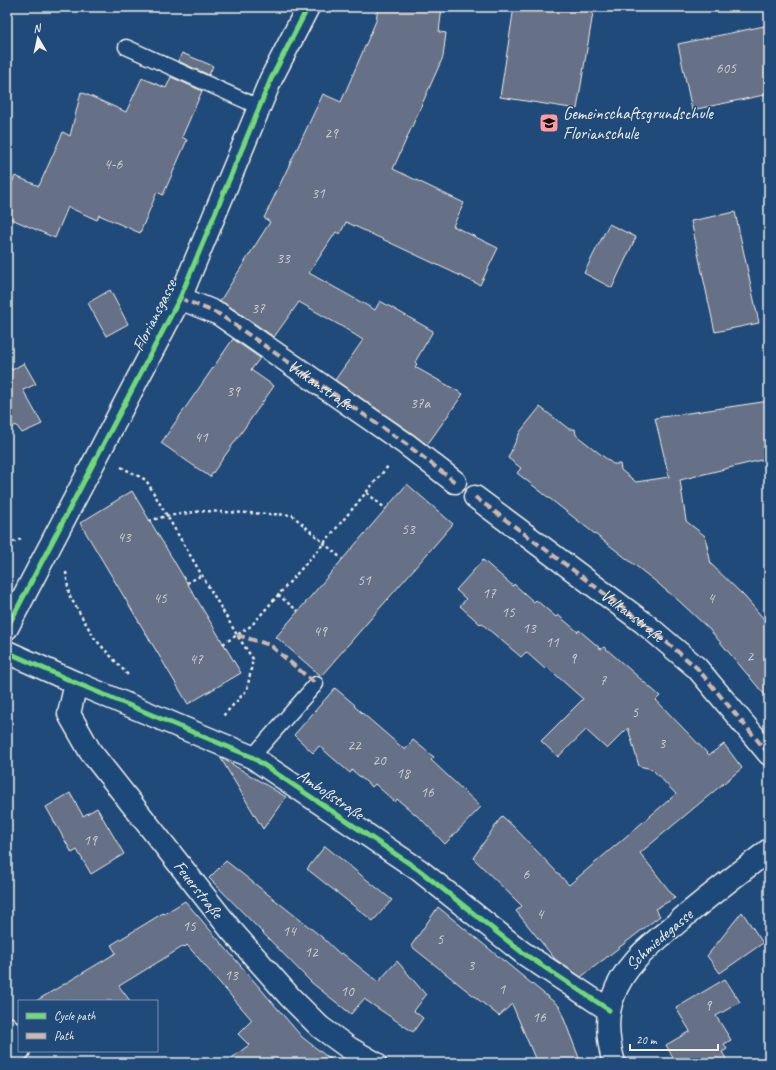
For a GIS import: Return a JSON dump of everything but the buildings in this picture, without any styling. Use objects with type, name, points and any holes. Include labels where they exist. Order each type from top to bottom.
[{"type":"street","name":"Floriansgasse","points":[[7,628],[180,298],[271,79],[308,7]]},
{"type":"street","name":"Vulkanstraße","points":[[180,298],[219,314],[406,444],[456,482]]},
{"type":"street","name":"Vulkanstraße","points":[[476,497],[644,623],[697,668],[769,754]]},
{"type":"street","name":"Amboßstraße","points":[[7,652],[76,683],[252,757],[419,870],[523,953],[609,1010]]},
{"type":"street","name":"Feuerstraße","points":[[76,683],[69,714],[90,751],[231,930],[290,997],[320,1027],[349,1048],[374,1063]]},
{"type":"street","name":"Schmiedegasse","points":[[614,1063],[608,1027],[609,1010],[618,984],[630,966],[643,952],[705,899],[769,850]]},
{"type":"street","points":[[7,1028],[18,1049]]},
{"type":"street","points":[[20,1052],[26,1063]]},
{"type":"lane","points":[[126,47],[259,107]]},
{"type":"lane","points":[[252,757],[316,684]]},
{"type":"path","points":[[223,644],[250,626],[324,543],[406,444]]},
{"type":"path","points":[[98,455],[146,480],[237,635],[253,659],[248,690],[204,737]]},
{"type":"path","points":[[366,493],[386,509]]},
{"type":"path","points":[[150,521],[166,516],[203,511],[292,515],[342,559]]},
{"type":"path","points":[[66,565],[69,595],[95,639],[130,676]]},
{"type":"path","points":[[187,583],[202,576]]},
{"type":"path","points":[[278,594],[298,611]]},
{"type":"marked path","points":[[180,298],[219,314],[406,444],[455,482]]},
{"type":"marked path","points":[[475,497],[644,623],[697,668],[769,754]]},
{"type":"marked path","points":[[237,635],[270,645],[316,684]]},
{"type":"cycle path","points":[[7,628],[180,298],[271,79],[308,7]]},
{"type":"cycle path","points":[[7,652],[76,683],[252,757],[419,870],[523,953],[609,1010]]},
{"type":"place","name":"Gemeinschaftsgrundschule Florianschule","points":[[549,123]]}]
